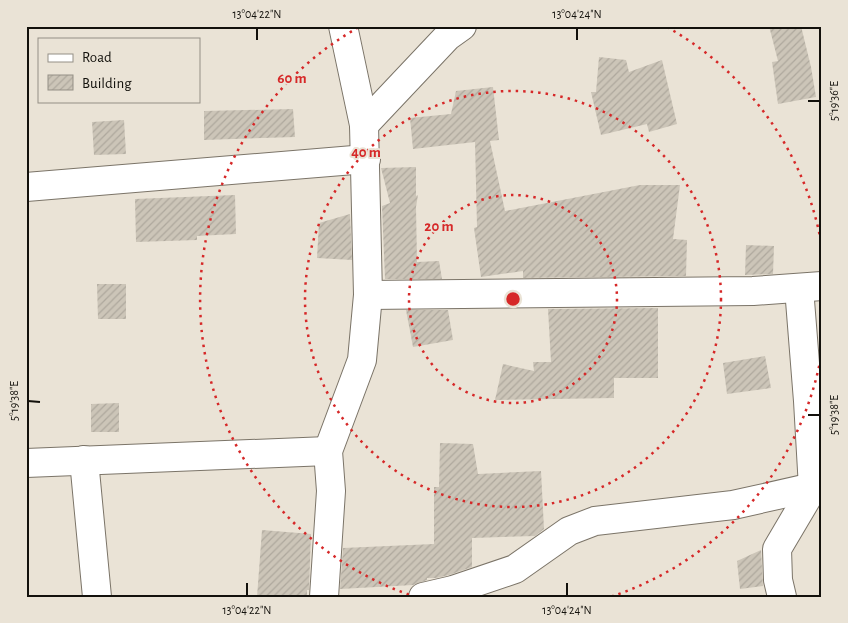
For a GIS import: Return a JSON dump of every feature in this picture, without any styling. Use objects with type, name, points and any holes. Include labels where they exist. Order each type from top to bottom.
[{"type":"street","points":[[324,597],[331,491],[328,451],[362,360],[368,295],[364,125],[343,26]]},
{"type":"street","points":[[364,125],[448,36],[462,26]]},
{"type":"street","points":[[26,186],[366,159]]},
{"type":"street","points":[[368,295],[753,291],[810,287],[808,401],[817,486],[777,549],[778,580],[782,597]]},
{"type":"street","points":[[26,463],[328,451]]},
{"type":"street","points":[[84,460],[97,597]]},
{"type":"street","points":[[423,597],[453,590],[515,569],[569,530],[595,521],[733,504],[817,486]]},
{"type":"building","points":[[769,26],[801,26],[816,97],[778,104],[772,62],[778,61]]},
{"type":"building","points":[[599,57],[626,60],[629,72],[662,60],[677,124],[649,132],[647,124],[601,135],[591,92],[596,92]]},
{"type":"building","points":[[493,87],[499,140],[490,141],[505,211],[640,185],[680,185],[673,239],[687,240],[686,276],[523,278],[523,271],[481,277],[474,228],[477,227],[475,142],[413,149],[410,118],[451,114],[456,91]]},
{"type":"building","points":[[293,109],[295,137],[204,140],[204,111]]},
{"type":"building","points":[[124,120],[126,154],[94,155],[92,122]]},
{"type":"building","points":[[416,167],[416,196],[418,195],[416,207],[417,262],[439,261],[442,279],[385,279],[382,206],[390,203],[381,168]]},
{"type":"building","points":[[235,195],[236,234],[197,236],[197,240],[136,242],[135,199]]},
{"type":"building","points":[[350,214],[352,260],[317,258],[319,223]]},
{"type":"building","points":[[746,245],[774,246],[773,274],[745,275]]},
{"type":"building","points":[[97,284],[126,284],[126,319],[98,319]]},
{"type":"building","points":[[658,308],[658,378],[614,378],[614,398],[495,400],[503,364],[534,371],[533,362],[551,362],[548,309]]},
{"type":"building","points":[[406,310],[448,310],[453,340],[413,347]]},
{"type":"building","points":[[765,356],[771,388],[727,394],[723,363]]},
{"type":"building","points":[[119,403],[119,432],[91,432],[91,404]]},
{"type":"building","points":[[440,443],[473,444],[478,474],[541,471],[544,529],[535,536],[472,538],[472,567],[449,575],[427,578],[427,580],[413,585],[340,589],[343,548],[434,544],[434,487],[439,487]]},
{"type":"building","points":[[262,530],[311,534],[309,590],[307,590],[307,597],[257,597]]},
{"type":"building","points":[[761,550],[763,586],[740,589],[737,561]]}]
